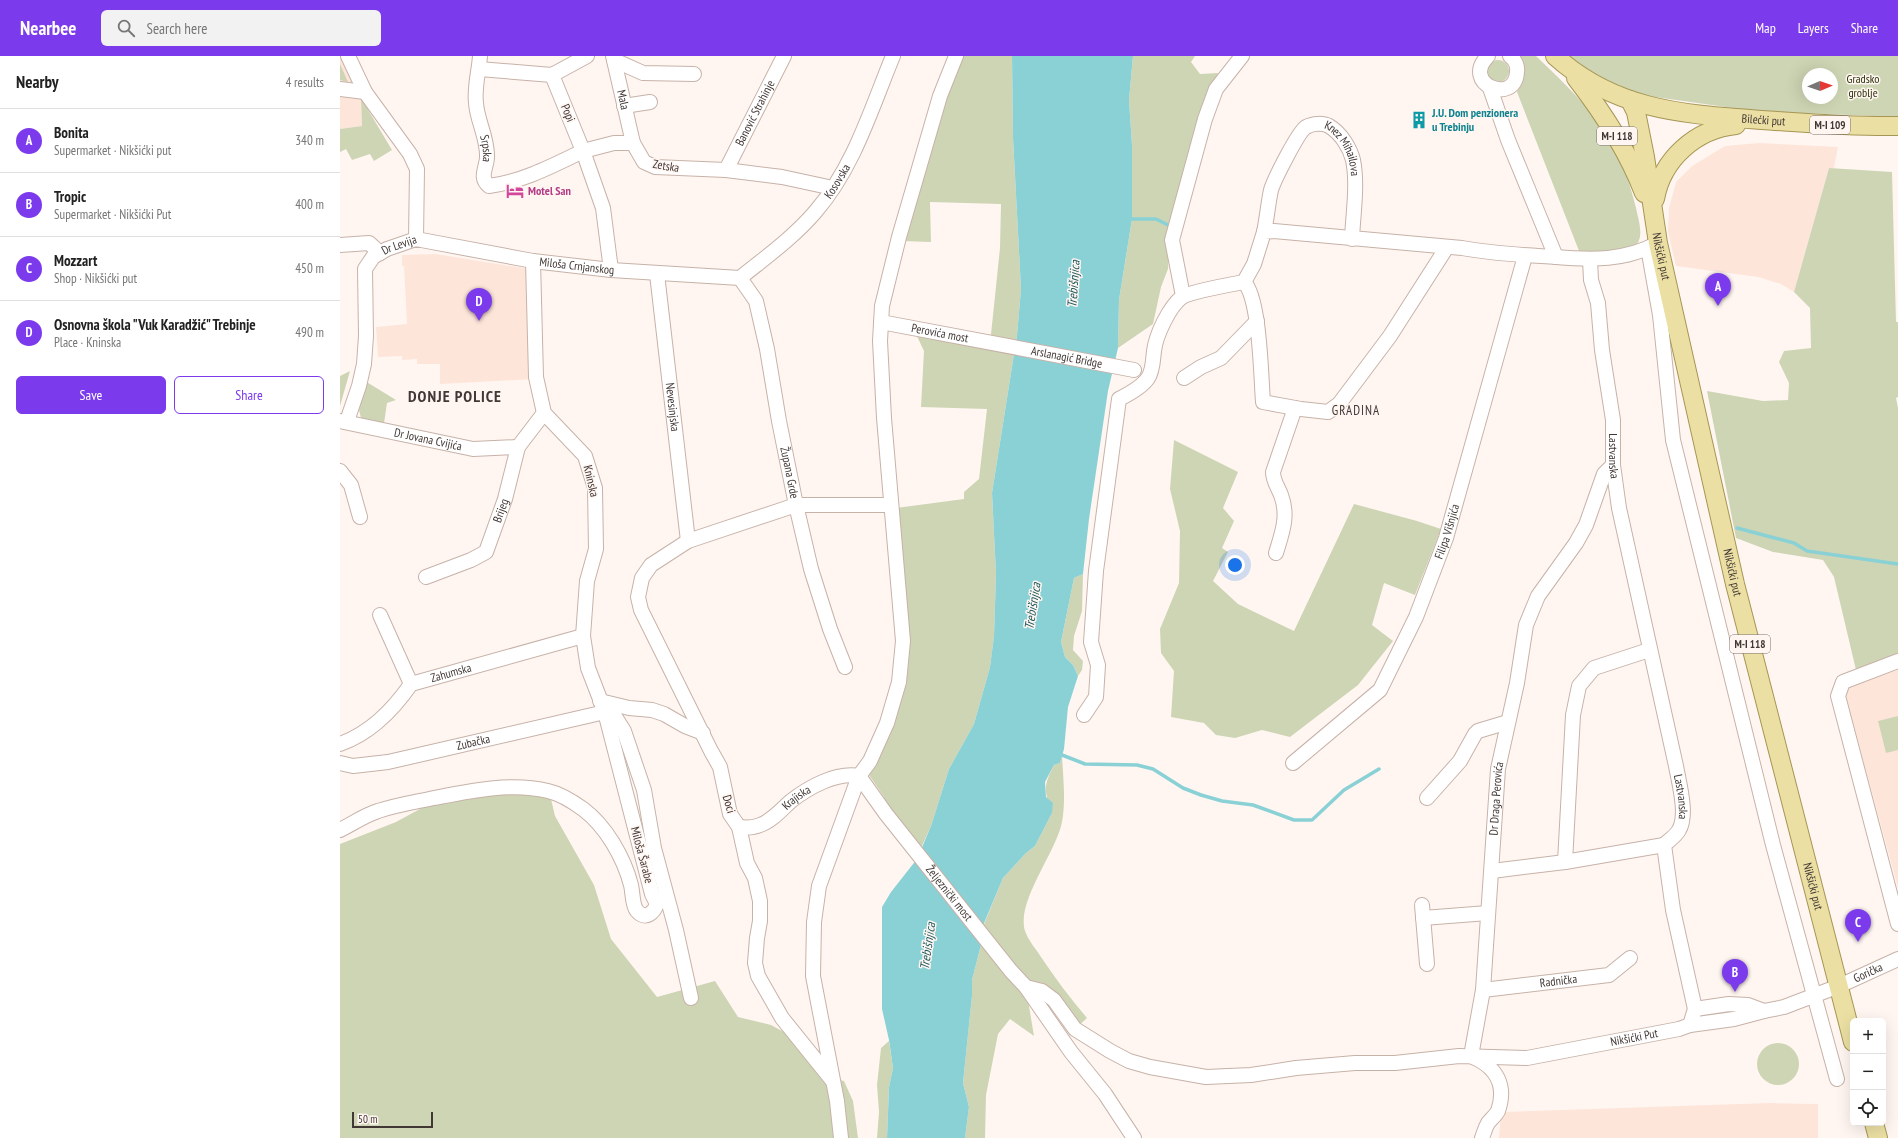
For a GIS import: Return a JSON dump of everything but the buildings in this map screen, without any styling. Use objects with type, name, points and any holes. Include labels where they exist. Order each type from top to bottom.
[{"type":"main road","name":"M-I 118","points":[[1560,61],[1605,91],[1630,100]]},
{"type":"main road","name":"M-I 118","points":[[1560,61],[1598,108],[1624,147],[1653,214]]},
{"type":"main road","name":"Bilećki put","points":[[1630,100],[1687,114],[1839,125],[1898,126]]},
{"type":"main road","name":"Nikšićki put","points":[[1630,100],[1636,112],[1644,151],[1653,214],[1653,246],[1735,584],[1850,1030]]},
{"type":"main road","points":[[1653,214],[1660,178],[1674,159],[1693,140],[1719,127],[1761,120]]},
{"type":"main road","points":[[1875,1126],[1878,1138]]},
{"type":"street","name":"Dr Levija","points":[[344,421],[359,386],[364,364],[366,336],[366,268],[373,258],[380,253],[416,239],[417,169],[410,154],[365,92],[348,56]]},
{"type":"street","points":[[479,63],[552,75],[587,56]]},
{"type":"street","name":"Banović Strahinje","points":[[726,170],[784,56]]},
{"type":"street","name":"Kosovska","points":[[740,278],[791,236],[816,211],[833,188],[851,158],[892,56]]},
{"type":"street","points":[[840,1138],[832,1080],[813,976],[814,922],[819,886],[859,776],[879,743],[887,723],[899,682],[903,641],[883,411],[880,341],[882,306],[899,237],[940,96],[956,56]]},
{"type":"street","points":[[1183,296],[1172,240],[1205,119],[1216,89],[1242,56]]},
{"type":"street","points":[[1488,56],[1484,60],[1480,73],[1482,79],[1490,88],[1508,140],[1556,257]]},
{"type":"street","points":[[1490,88],[1496,90],[1508,88],[1516,79],[1517,68],[1515,62],[1510,56]]},
{"type":"street","points":[[613,58],[643,73],[694,74]]},
{"type":"street","name":"Mala","points":[[613,58],[633,144]]},
{"type":"street","name":"Srpska","points":[[479,63],[476,103],[485,139],[487,157],[482,178],[484,182],[489,186],[499,185],[525,177],[583,151]]},
{"type":"street","name":"Popi","points":[[552,75],[583,151]]},
{"type":"street","points":[[340,89],[365,92]]},
{"type":"street","points":[[624,106],[650,102]]},
{"type":"street","name":"Knez Mihailova","points":[[1244,282],[1254,264],[1264,232],[1271,190],[1275,179],[1300,134],[1306,127],[1316,124],[1326,124],[1334,129],[1344,140],[1353,159],[1355,176],[1352,239]]},
{"type":"street","points":[[611,270],[603,208],[583,151],[614,143],[633,144]]},
{"type":"street","name":"Zetska","points":[[633,144],[644,162],[655,167],[726,170],[782,176],[833,188]]},
{"type":"street","points":[[1264,232],[1274,231],[1447,247],[1490,254],[1590,260],[1621,256],[1653,246]]},
{"type":"street","name":"Miloša Crnjanskog","points":[[416,239],[533,261],[657,274],[740,278]]},
{"type":"street","points":[[340,245],[369,243],[380,253]]},
{"type":"street","name":"Nikšićki put","points":[[1653,246],[1673,440],[1773,846],[1836,1079]]},
{"type":"street","points":[[1084,715],[1096,697],[1098,665],[1091,642],[1096,571],[1119,399],[1132,392],[1148,377],[1154,358],[1154,350],[1164,321],[1174,305],[1183,296],[1244,282],[1250,287],[1257,321],[1263,402],[1328,412],[1339,404],[1390,336],[1447,247]]},
{"type":"street","name":"Filipa Višnjića","points":[[1293,763],[1380,690],[1416,617],[1446,538],[1525,256]]},
{"type":"street","name":"Lastvanska","points":[[1590,260],[1591,280],[1598,303],[1602,350],[1613,420],[1613,465],[1619,508],[1676,766],[1683,809],[1683,820],[1679,830],[1664,845]]},
{"type":"street","points":[[533,261],[536,377],[544,413]]},
{"type":"street","name":"Nevesinjska","points":[[657,274],[688,541]]},
{"type":"street","name":"Župana Grde","points":[[740,278],[756,301],[768,349],[779,421],[811,569],[830,629],[845,667]]},
{"type":"street","points":[[1184,378],[1201,367],[1221,358],[1257,321]]},
{"type":"street","name":"Perovića most","points":[[881,322],[999,344]]},
{"type":"street","name":"Arslanagić Bridge","points":[[999,344],[1134,370]]},
{"type":"street","points":[[1276,553],[1284,526],[1286,510],[1273,479],[1273,472],[1295,408]]},
{"type":"street","name":"Brijeg","points":[[426,577],[471,560],[486,552],[505,499],[518,447],[544,413]]},
{"type":"street","name":"Kninska","points":[[544,413],[584,456],[595,488],[596,549],[586,581],[583,636],[588,668],[602,707]]},
{"type":"street","name":"Dr Jovana Cvijića","points":[[344,421],[422,440],[473,449],[518,447]]},
{"type":"street","name":"Dr Draga Perovića","points":[[1471,1056],[1483,990],[1498,769],[1516,683],[1526,625],[1538,596],[1576,543],[1586,525],[1604,474],[1613,465]]},
{"type":"street","points":[[340,471],[351,485],[360,517]]},
{"type":"street","name":"Doci","points":[[832,1080],[782,1018],[758,976],[755,963],[760,922],[760,901],[754,878],[747,863],[739,827],[730,814],[720,767],[641,610],[638,597],[642,578],[650,565],[688,541],[796,505],[891,505]]},
{"type":"street","points":[[340,744],[369,730],[396,705],[411,684],[380,615]]},
{"type":"street","name":"Zahumska","points":[[411,684],[583,636]]},
{"type":"street","points":[[1565,862],[1573,714],[1579,686],[1594,668],[1650,650]]},
{"type":"street","points":[[1898,661],[1843,682],[1838,696],[1898,924]]},
{"type":"street","points":[[602,707],[652,710],[664,714],[685,726],[703,733]]},
{"type":"street","name":"Zubačka","points":[[340,763],[353,766],[388,762],[602,707]]},
{"type":"street","name":"Miloša Šarabe","points":[[340,830],[376,811],[476,790],[525,787],[549,791],[568,799],[585,810],[599,825],[625,866],[631,886],[635,908],[638,912],[644,915],[649,915],[654,912],[657,904],[652,894],[602,707]]},
{"type":"street","name":"Miloša Šarabe","points":[[602,707],[619,720],[644,790],[654,848],[676,930],[691,998]]},
{"type":"street","points":[[1427,798],[1460,761],[1478,731],[1508,722]]},
{"type":"street","name":"Krajiska","points":[[739,827],[750,828],[762,825],[792,800],[822,782],[840,776],[859,776]]},
{"type":"street","name":"Željeznički most","points":[[859,776],[886,814],[1026,988],[1071,1052],[1105,1094],[1134,1138]]},
{"type":"street","points":[[1492,871],[1565,862],[1664,845],[1673,910],[1695,1008],[1690,1025]]},
{"type":"street","points":[[1427,964],[1423,912],[1488,913]]},
{"type":"street","name":"Radnička","points":[[1483,990],[1609,975],[1630,958]]},
{"type":"street","name":"Gorička","points":[[1764,1011],[1784,1007],[1814,996],[1898,959]]},
{"type":"street","name":"Nikšićki Put","points":[[1026,988],[1042,991],[1054,1000],[1075,1029],[1129,1061],[1176,1073],[1206,1077],[1227,1077],[1296,1068],[1355,1063],[1395,1063],[1471,1056],[1527,1058],[1635,1038],[1679,1029],[1690,1025],[1734,1019],[1764,1011]]},
{"type":"street","points":[[1695,1008],[1729,1004],[1748,1005],[1764,1011]]},
{"type":"street","points":[[1471,1056],[1486,1063],[1495,1072],[1501,1087],[1498,1111],[1487,1124],[1482,1138]]},
{"type":"shaded area","points":[[340,57],[361,98],[362,126],[340,129]]},
{"type":"shaded area","points":[[1759,143],[1838,147],[1834,168],[1829,168],[1794,292],[1781,284],[1758,277],[1676,266],[1668,232],[1669,208],[1676,182],[1692,166],[1725,146]]},
{"type":"shaded area","points":[[436,254],[529,269],[534,379],[440,384],[440,364],[417,364],[417,359],[402,360],[402,356],[378,357],[376,327],[407,324],[402,255]]},
{"type":"shaded area","points":[[1898,670],[1898,888],[1846,697],[1850,685]]},
{"type":"shaded area","points":[[1770,1103],[1818,1104],[1818,1138],[1499,1138],[1501,1112]]},
{"type":"green space","points":[[956,56],[1012,56],[1013,138],[1021,289],[1017,335],[992,493],[996,574],[994,636],[990,667],[974,724],[949,769],[931,826],[920,850],[885,804],[884,797],[869,775],[904,684],[896,508],[964,499],[964,492],[979,479],[987,409],[921,407],[924,351],[915,332],[990,344],[1000,248],[1001,204],[930,202],[931,242],[902,241]]},
{"type":"green space","points":[[1133,56],[1195,56],[1191,62],[1200,74],[1218,73],[1205,104],[1170,236],[1168,269],[1161,287],[1153,324],[1118,348],[1119,300],[1132,219],[1132,145],[1129,100]]},
{"type":"green space","points":[[1513,56],[1536,56],[1584,105],[1609,138],[1618,154],[1625,172],[1634,199],[1639,221],[1639,240],[1632,248],[1619,253],[1581,256],[1517,92],[1522,82],[1522,73]]},
{"type":"green space","name":"Gradsko groblje","points":[[1562,56],[1898,56],[1898,117],[1754,111],[1616,90]]},
{"type":"green space","points":[[1494,60],[1502,60],[1509,67],[1509,75],[1502,82],[1494,82],[1487,75],[1487,67]]},
{"type":"green space","points":[[340,64],[348,82],[340,80]]},
{"type":"green space","points":[[361,98],[392,150],[374,161],[370,154],[352,160],[346,149],[340,152],[340,129],[362,126]]},
{"type":"green space","points":[[1829,168],[1892,172],[1896,322],[1898,322],[1898,397],[1896,398],[1898,408],[1898,655],[1856,670],[1834,577],[1823,560],[1773,552],[1736,538],[1707,391],[1763,401],[1788,400],[1789,383],[1779,362],[1784,351],[1811,348],[1810,308],[1794,292]]},
{"type":"green space","points":[[350,371],[340,406],[340,376]]},
{"type":"green space","points":[[365,381],[396,400],[387,403],[383,430],[361,418],[359,410]]},
{"type":"green space","points":[[1174,440],[1238,472],[1223,508],[1234,521],[1222,548],[1228,552],[1213,581],[1238,604],[1294,631],[1354,504],[1441,529],[1415,595],[1384,583],[1372,625],[1393,641],[1358,685],[1290,737],[1262,730],[1235,738],[1216,735],[1204,723],[1171,717],[1174,671],[1161,653],[1160,629],[1179,583],[1180,531],[1170,489]]},
{"type":"green space","points":[[1083,574],[1082,611],[1074,636],[1073,650],[1083,661],[1082,670],[1078,676],[1073,665],[1065,657],[1061,642],[1074,578]]},
{"type":"green space","points":[[1898,716],[1898,750],[1886,753],[1878,721]]},
{"type":"green space","points":[[1062,755],[1064,797],[1062,822],[1026,906],[1024,919],[1025,931],[1030,941],[1057,980],[1087,1018],[1075,1029],[1054,1000],[1026,988],[1034,1036],[1010,1019],[998,1034],[986,1095],[985,1138],[965,1138],[969,1107],[963,1083],[972,996],[972,980],[982,941],[982,929],[1003,878],[1026,853],[1035,846],[1052,813],[1047,799],[1046,784],[1054,765],[1060,763]]},
{"type":"green space","points":[[482,794],[531,795],[551,799],[555,816],[594,885],[611,939],[657,997],[715,981],[738,1017],[771,1025],[823,1053],[837,1138],[340,1138],[340,844],[396,822],[429,804]]},
{"type":"green space","points":[[889,1041],[893,1068],[889,1087],[887,1138],[877,1138],[879,1112],[877,1085],[881,1048]]},
{"type":"green space","points":[[1774,1043],[1782,1043],[1793,1049],[1799,1060],[1799,1068],[1793,1079],[1782,1085],[1774,1085],[1763,1079],[1757,1068],[1757,1060],[1763,1049]]},
{"type":"green space","points":[[836,1079],[844,1081],[853,1101],[858,1138],[844,1138]]},
{"type":"water","name":"Trebišnjica","points":[[1012,56],[1133,56],[1129,100],[1132,145],[1132,219],[1119,300],[1118,348],[1108,391],[1089,519],[1083,574],[1074,578],[1061,642],[1065,657],[1073,665],[1078,676],[1068,707],[1064,749],[1060,763],[1054,765],[1045,782],[1046,797],[1053,803],[1052,813],[1035,846],[1026,853],[1003,878],[982,928],[982,941],[972,980],[972,996],[963,1083],[969,1107],[965,1138],[887,1138],[889,1087],[893,1068],[882,1009],[882,907],[891,892],[917,859],[931,826],[949,769],[974,724],[990,667],[994,636],[996,574],[992,493],[1017,335],[1021,289],[1013,138]]},
{"type":"waterway","points":[[1132,219],[1156,219],[1168,225]]},
{"type":"waterway","points":[[1737,528],[1794,543],[1807,551],[1898,564]]},
{"type":"waterway","points":[[1062,755],[1085,764],[1137,765],[1153,769],[1183,788],[1201,795],[1222,801],[1253,805],[1294,820],[1312,820],[1344,790],[1379,769]]},
{"type":"place","name":"J.U. Dom penzionera u Trebinju","points":[[1419,120]]},
{"type":"place","name":"Motel San","points":[[515,191]]},
{"type":"place","name":"Bonita","points":[[1718,306]]},
{"type":"place","name":"Osnovna škola \"Vuk Karadžić\" Trebinje","points":[[479,321]]},
{"type":"place","name":"Mozzart","points":[[1858,942]]},
{"type":"place","name":"Tropic","points":[[1735,992]]},
{"type":"district","name":"DONJE POLICE","points":[[455,396]]},
{"type":"district","name":"GRADINA","points":[[1356,410]]}]
